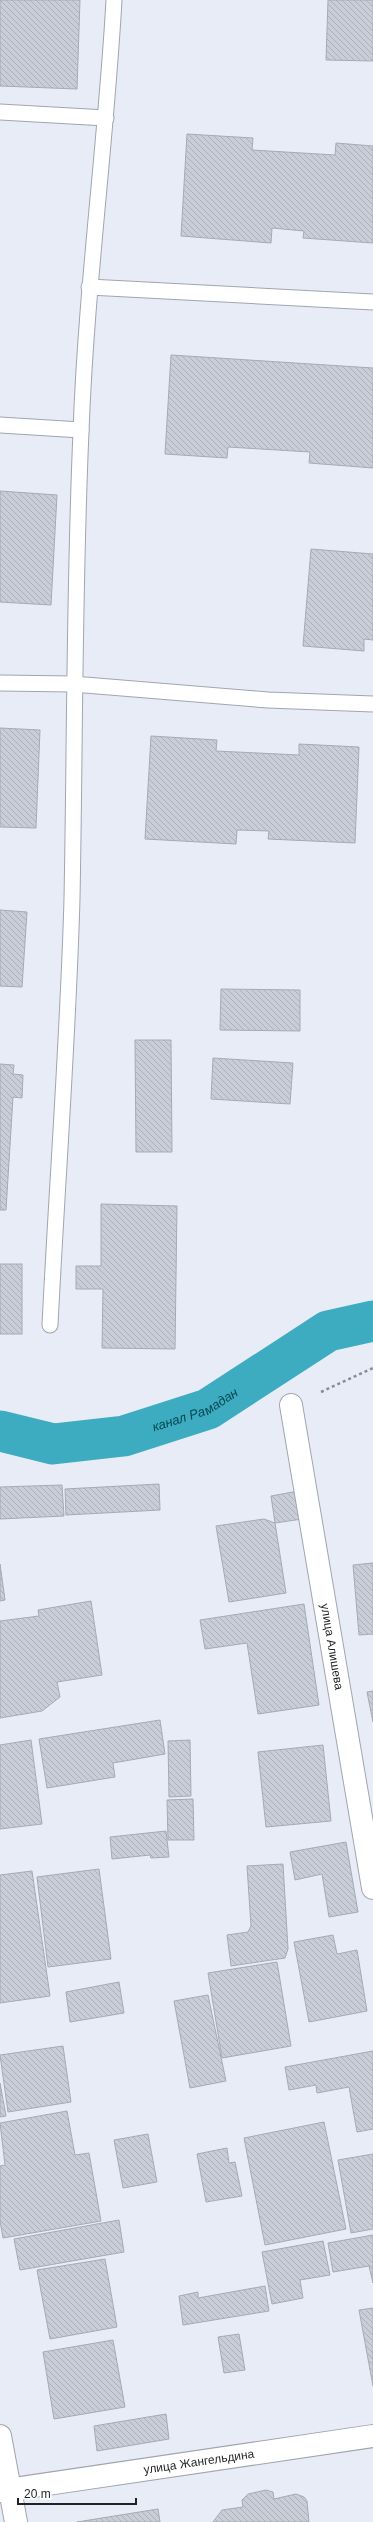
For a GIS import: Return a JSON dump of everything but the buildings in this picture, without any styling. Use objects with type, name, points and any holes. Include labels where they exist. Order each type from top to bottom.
[{"type":"street","name":"улица Алишева","points":[[291,1405],[373,1888]]},
{"type":"street","points":[[0,2436],[5,2490],[16,2522]]},
{"type":"street","name":"улица Жангельдина","points":[[5,2490],[373,2436]]},
{"type":"lane","points":[[50,1325],[72,901],[73,684],[81,430],[89,287],[106,118],[114,0]]},
{"type":"lane","points":[[0,112],[106,118]]},
{"type":"lane","points":[[89,287],[373,302]]},
{"type":"lane","points":[[0,426],[81,430]]},
{"type":"lane","points":[[0,683],[73,684],[268,700],[373,704]]},
{"type":"path","points":[[291,1405],[373,1368]]},
{"type":"waterway","name":"канал Рамадан","points":[[0,1431],[53,1444],[124,1436],[208,1409],[328,1331],[373,1321]]}]
